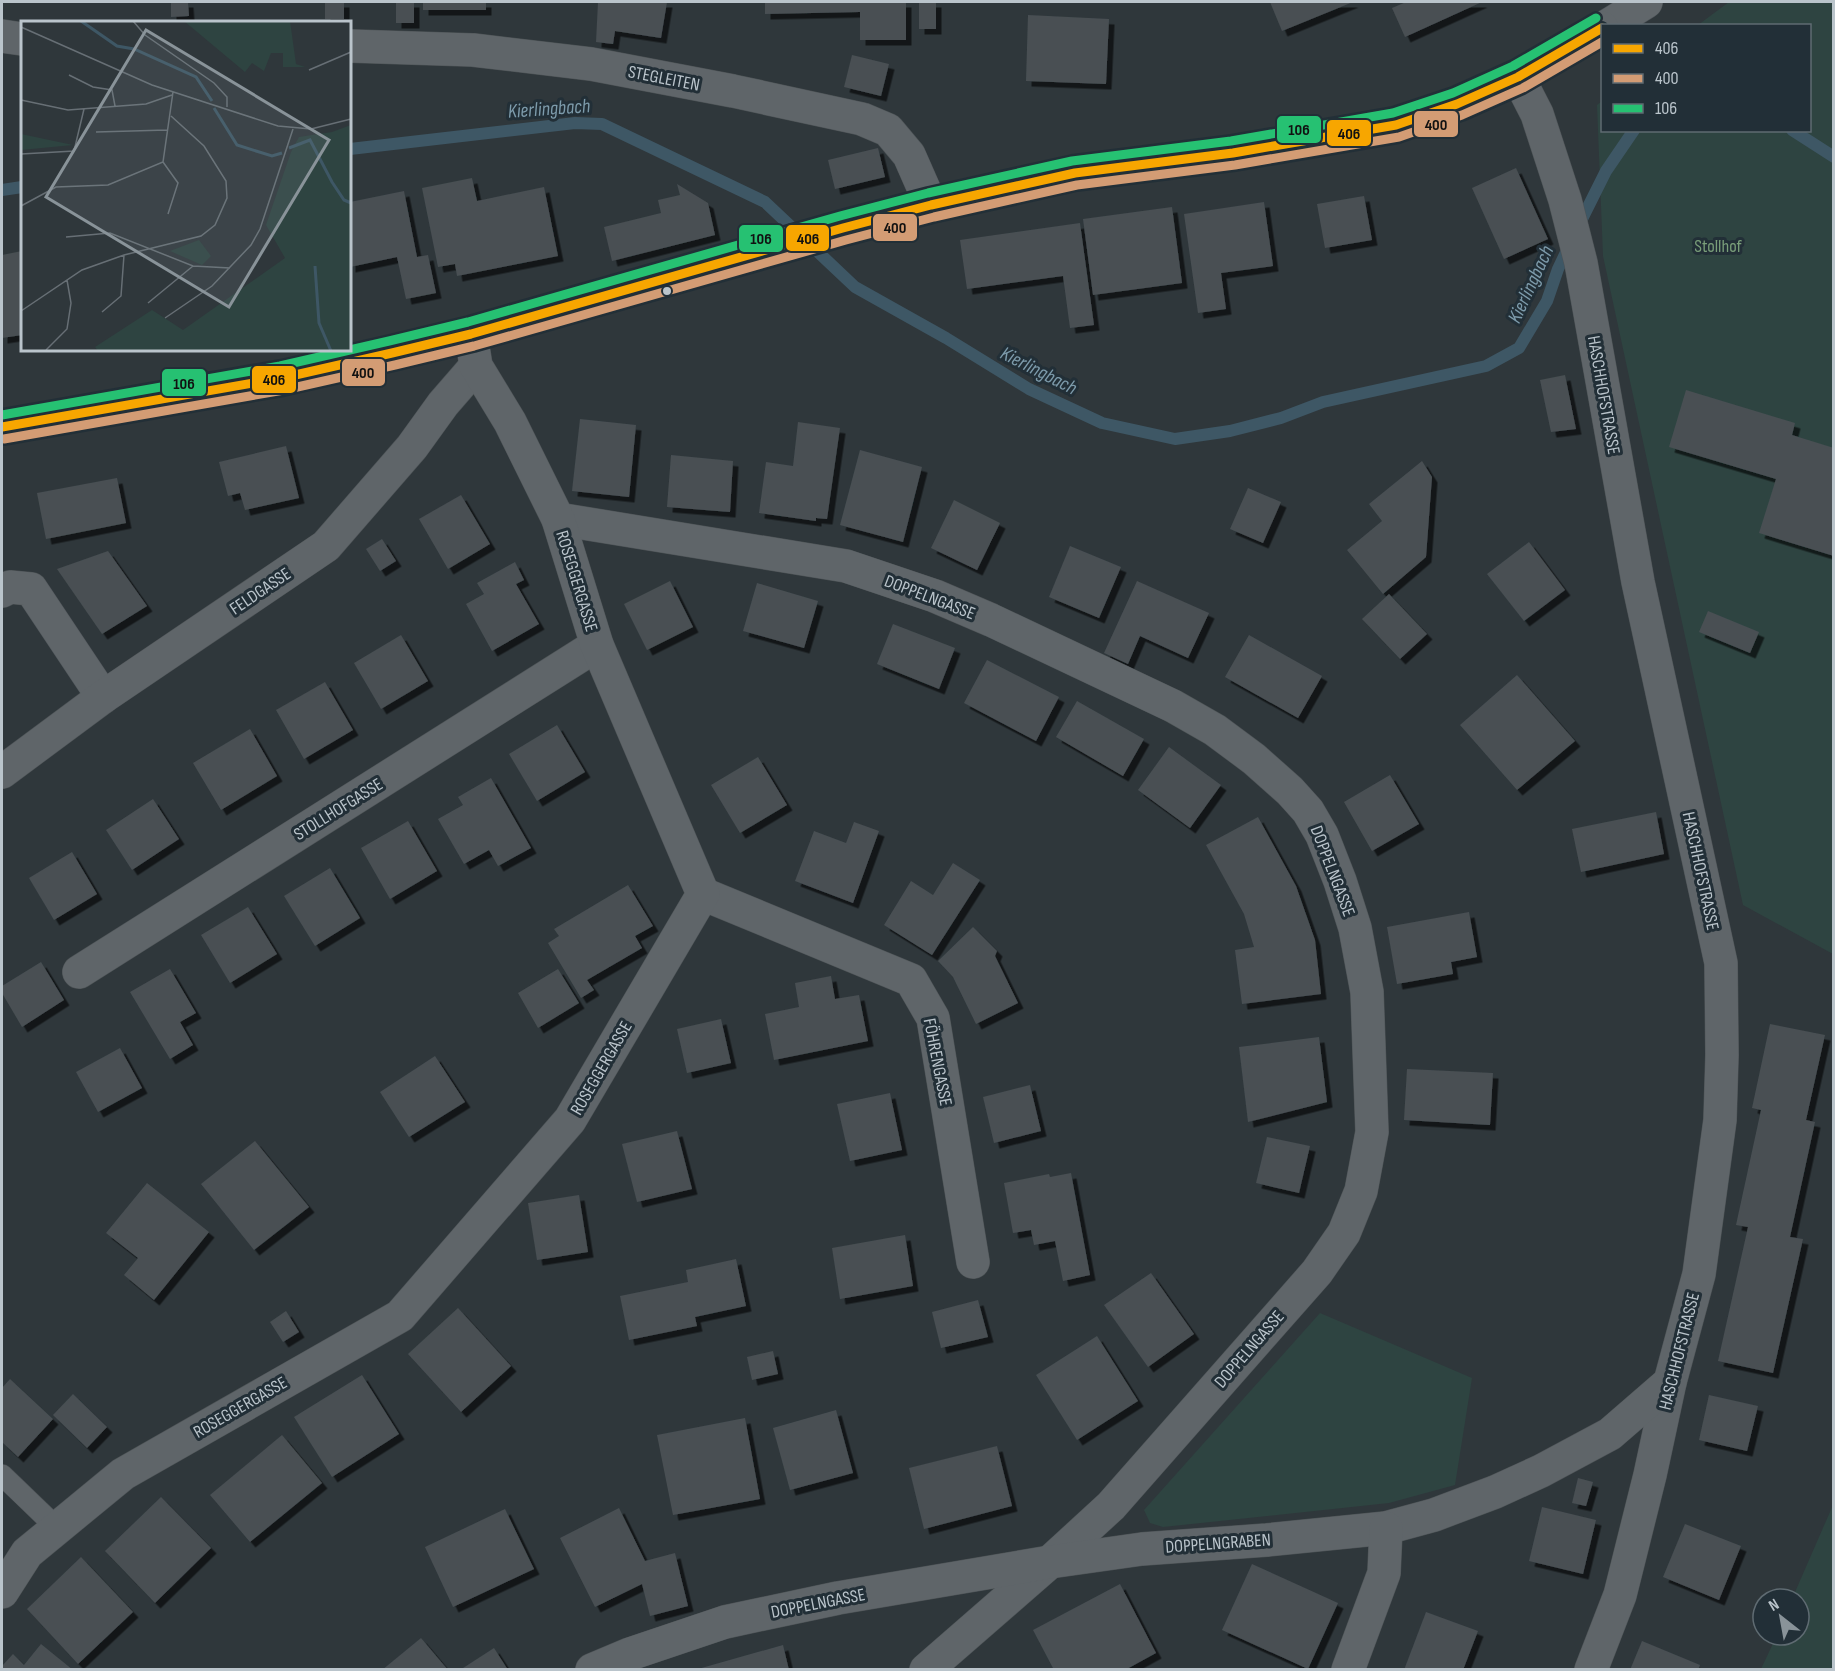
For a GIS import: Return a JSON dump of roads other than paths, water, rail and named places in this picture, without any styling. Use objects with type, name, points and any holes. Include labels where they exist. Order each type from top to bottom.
[{"type":"main road","points":[[1610,24],[1646,2]]},
{"type":"main road","points":[[2,427],[282,378],[471,334],[843,228],[931,205],[1075,173],[1233,153],[1396,125],[1457,104],[1518,77],[1601,29]]},
{"type":"street","points":[[2,36],[21,39]]},
{"type":"street","name":"STEGLEITEN","points":[[351,46],[473,50],[591,64],[862,119],[888,130],[909,155],[931,205]]},
{"type":"street","name":"HASCHHOFSTRASSE","points":[[1518,77],[1537,114],[1565,200],[1581,263],[1638,582],[1721,963],[1722,1055],[1719,1120],[1699,1274],[1670,1382],[1620,1595],[1591,1670]]},
{"type":"street","name":"ROSEGGERGASSE","points":[[2,1592],[27,1553],[123,1474],[400,1316],[570,1120],[703,894],[597,645],[558,519],[510,422],[476,366],[471,334]]},
{"type":"street","name":"FELDGASSE","points":[[2,772],[103,697],[326,546],[412,447],[443,404],[476,366]]},
{"type":"street","name":"DOPPELNGASSE","points":[[558,519],[846,566],[935,596],[991,620],[1173,706],[1215,730],[1254,759],[1290,791],[1308,811],[1322,835],[1341,881],[1355,928],[1367,992],[1372,1132],[1361,1191],[1344,1233],[1317,1272],[1110,1506],[1050,1562],[926,1670]]},
{"type":"street","points":[[2,591],[10,587],[31,589],[103,697]]},
{"type":"street","name":"STOLLHOFGASSE","points":[[79,972],[597,645]]},
{"type":"street","name":"FÖHRENGASSE","points":[[703,894],[911,980],[933,1018],[973,1262]]},
{"type":"street","name":"DOPPELNGRABEN","points":[[1050,1562],[1142,1549],[1386,1528],[1434,1515],[1495,1492],[1541,1471],[1610,1434],[1670,1382]]},
{"type":"street","points":[[1347,1670],[1384,1574],[1386,1528]]},
{"type":"street","name":"DOPPELNGASSE","points":[[592,1670],[630,1654],[725,1622],[838,1598],[1050,1562]]},
{"type":"lane","points":[[2,1475],[57,1528]]},
{"type":"waterway","name":"Kierlingbach","points":[[351,149],[575,123],[602,124],[765,202],[855,287],[946,338],[1029,389],[1102,423],[1175,439],[1230,431],[1281,418],[1323,402],[1486,366],[1519,348],[1547,301],[1569,246]]},
{"type":"waterway","name":"Kierlingbach","points":[[1578,227],[1606,171],[1633,132]]},
{"type":"waterway","name":"Kierlingbach","points":[[1795,132],[1834,157]]},
{"type":"waterway","name":"Kierlingbach","points":[[2,190],[21,187]]},
{"type":"park label","name":"Stollhof","points":[[1718,246]]}]
